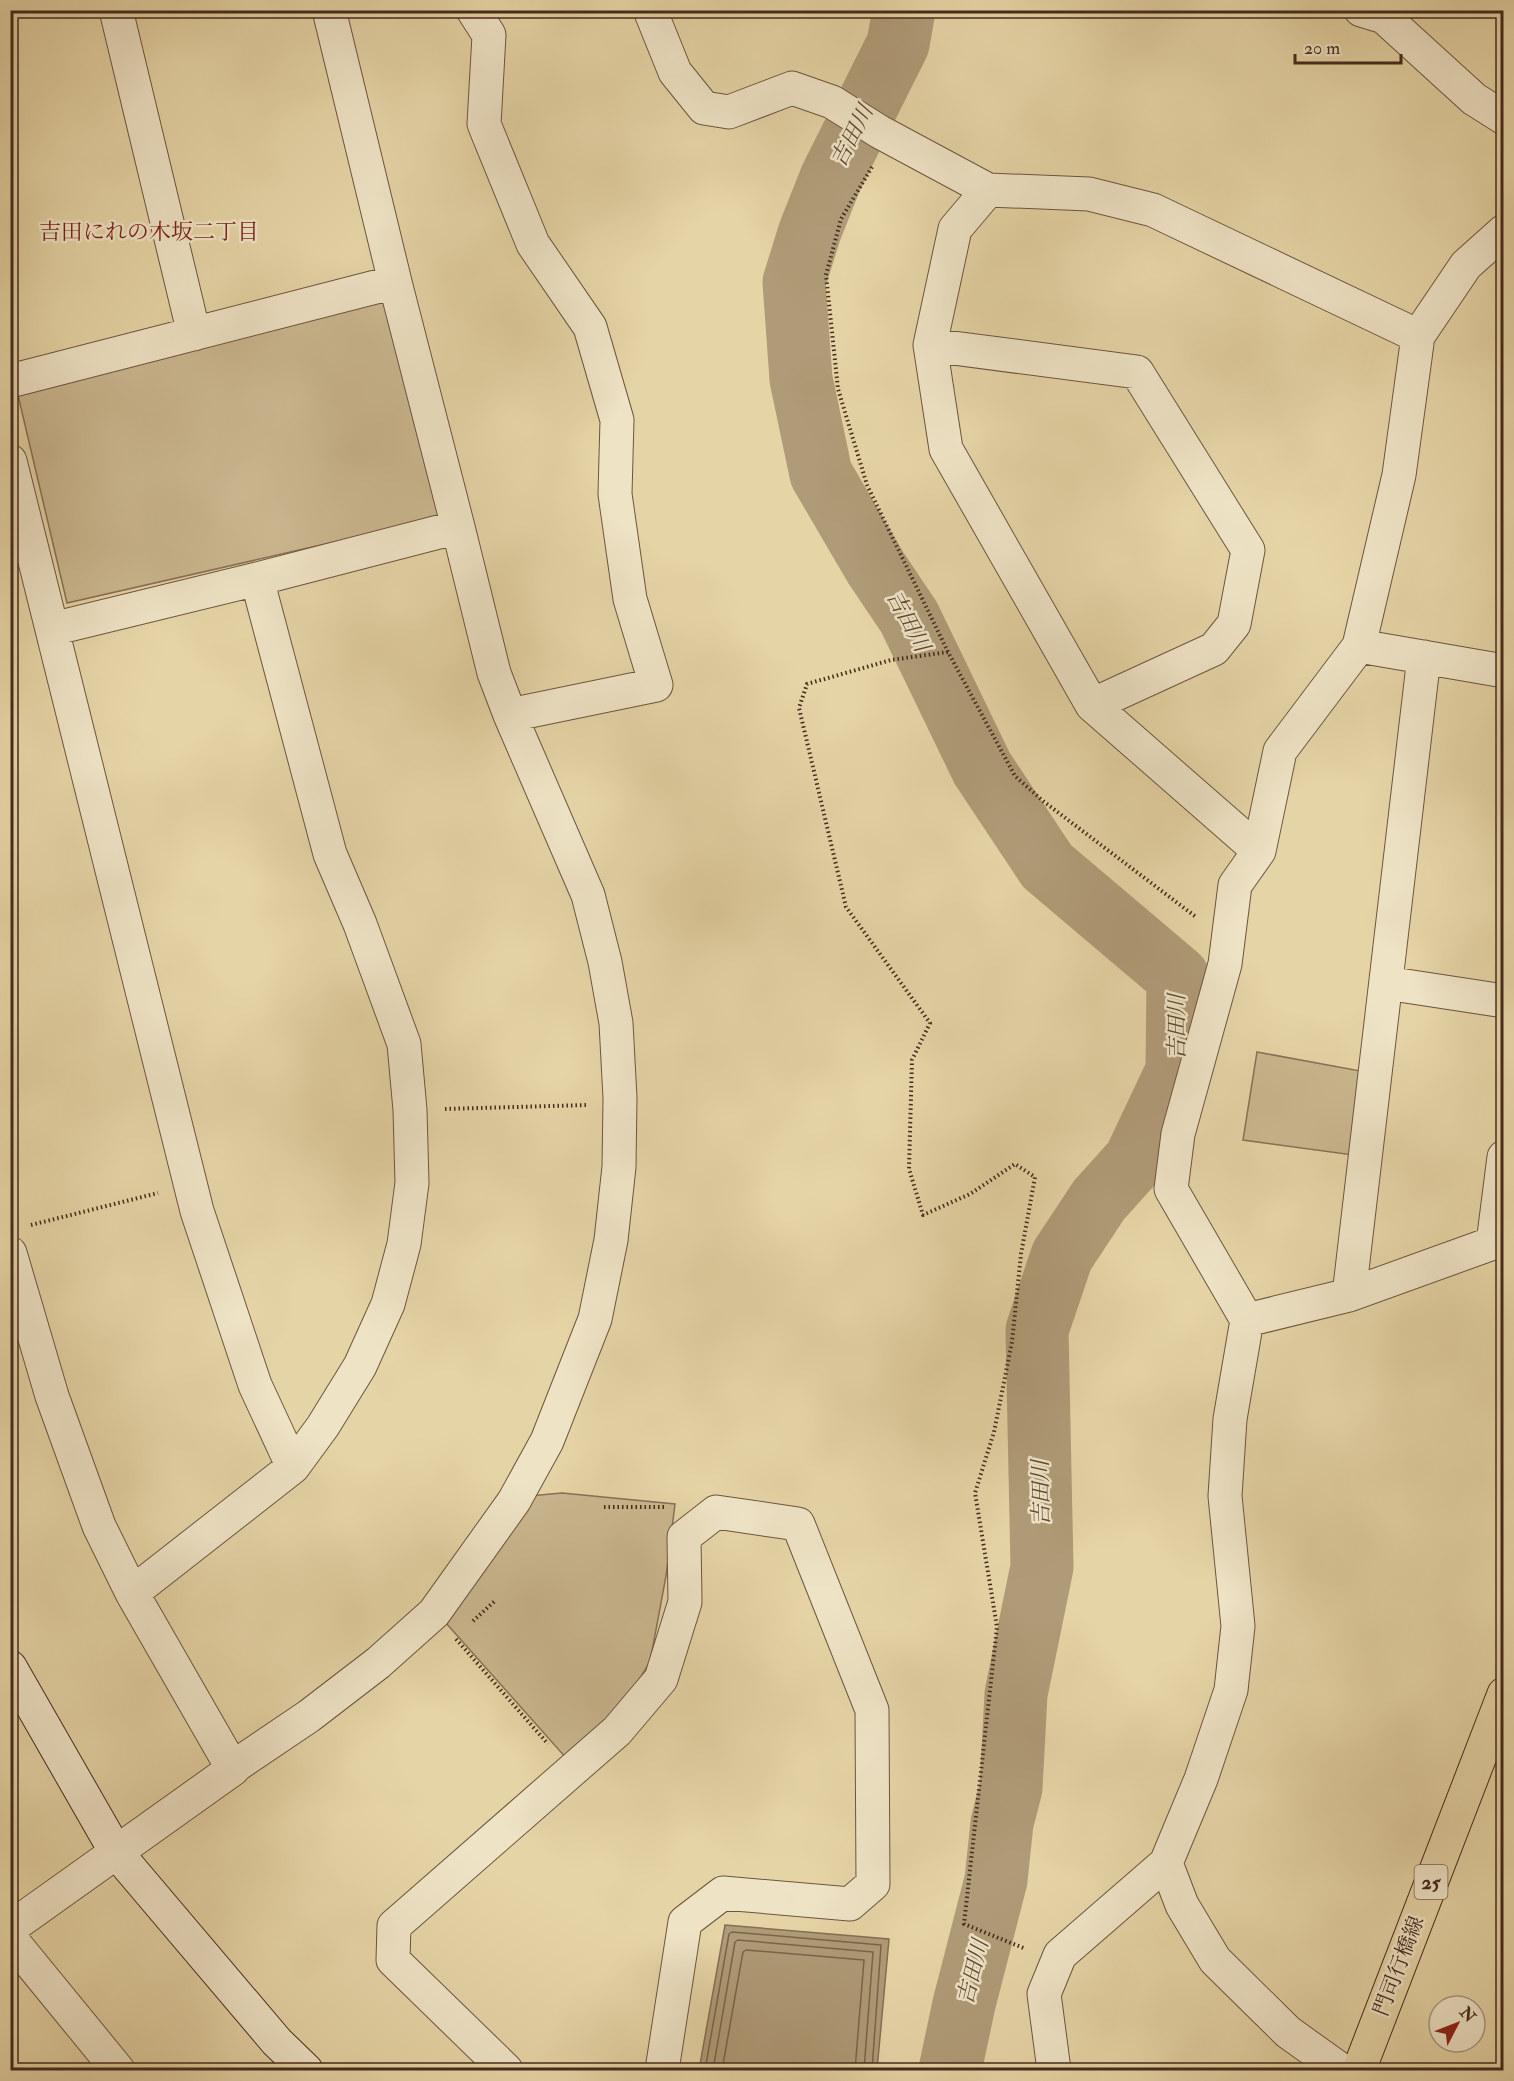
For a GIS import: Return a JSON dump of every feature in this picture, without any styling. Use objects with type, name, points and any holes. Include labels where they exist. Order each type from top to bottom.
[{"type":"main road","name":"門司行橋線","points":[[1359,2070],[1503,1694]]},
{"type":"street","points":[[116,10],[194,334]]},
{"type":"street","points":[[10,1928],[232,1768],[309,1716],[378,1663],[434,1613],[514,1501],[547,1441],[595,1319],[611,1239],[618,1167],[620,1098],[616,1023],[605,962],[588,895],[510,716],[494,673],[329,10]]},
{"type":"street","points":[[473,10],[489,35],[484,124],[533,243],[590,327],[617,420],[615,494],[630,599],[656,685],[510,716]]},
{"type":"street","points":[[650,10],[675,72],[704,108],[729,112],[792,88],[832,102],[885,135],[988,190],[1089,194],[1153,210],[1418,336]]},
{"type":"street","points":[[1360,10],[1384,17],[1474,99],[1503,118]]},
{"type":"street","points":[[988,190],[955,229],[930,345],[946,449],[1092,705],[1259,851]]},
{"type":"street","points":[[1054,2070],[1044,1994],[1060,1955],[1166,1863],[1202,1779],[1231,1690],[1238,1626],[1225,1496],[1230,1419],[1247,1320],[1171,1189],[1178,1134],[1225,964],[1235,885],[1259,851],[1280,751],[1359,646],[1399,475],[1418,336],[1466,265],[1503,231]]},
{"type":"street","points":[[10,381],[395,282]]},
{"type":"street","points":[[930,345],[1137,372],[1248,550],[1234,624],[1214,649],[1092,705]]},
{"type":"street","points":[[10,461],[16,506],[52,629],[197,1211],[255,1385],[292,1467]]},
{"type":"street","points":[[52,629],[458,527]]},
{"type":"street","points":[[132,1593],[292,1467],[323,1426],[360,1366],[388,1304],[404,1244],[412,1183],[410,1110],[404,1044],[360,924],[330,854],[257,579]]},
{"type":"street","points":[[1359,646],[1503,670]]},
{"type":"street","points":[[1349,1295],[1424,657]]},
{"type":"street","points":[[1386,983],[1503,1001]]},
{"type":"street","points":[[1247,1320],[1349,1295],[1498,1244],[1503,1156]]},
{"type":"street","points":[[16,1240],[52,1396],[99,1526],[132,1593],[232,1768]]},
{"type":"street","points":[[506,2070],[393,1960],[394,1926],[617,1731],[661,1679],[685,1602],[684,1537],[716,1512],[798,1524],[872,1710],[873,1884],[850,1904],[723,1893],[685,1922],[662,2070]]},
{"type":"street","points":[[10,1667],[116,1852],[276,2042],[306,2070]]},
{"type":"street","points":[[1166,1863],[1182,1905],[1215,1960],[1288,2032],[1341,2070]]},
{"type":"street","points":[[10,1938],[118,2070]]},
{"type":"path","points":[[885,135],[841,219],[826,275],[838,389],[867,485],[948,652],[1015,776],[1043,801],[1228,940]]},
{"type":"path","points":[[948,652],[891,660],[807,684],[800,708],[846,907],[930,1023],[912,1060],[909,1169],[923,1215],[970,1194],[1016,1164],[1035,1176],[1021,1254],[1012,1342],[994,1432],[975,1492],[997,1627],[964,1924],[1035,1953]]},
{"type":"path","points":[[410,1110],[591,1105]]},
{"type":"path","points":[[16,1240],[190,1184]]},
{"type":"path","points":[[604,1507],[669,1507]]},
{"type":"path","points":[[459,1642],[572,1772]]},
{"type":"shaded area","points":[[386,301],[444,517],[67,603],[17,391]]},
{"type":"shaded area","points":[[1257,1052],[1366,1072],[1353,1155],[1243,1140]]},
{"type":"shaded area","points":[[562,1493],[675,1504],[666,1576],[650,1662],[624,1704],[567,1759],[445,1622],[529,1496]]},
{"type":"water","points":[[725,1925],[889,1939],[877,2070],[699,2070]]},
{"type":"waterway","name":"吉田川","points":[[904,10],[898,44],[831,178],[810,231],[794,282],[801,379],[821,474],[876,568],[909,617],[982,768],[1047,866],[1178,977],[1177,1071],[1135,1160],[1099,1200],[1062,1256],[1037,1330],[1042,1567],[1016,1694],[1011,1788],[1002,1823],[996,1880],[964,2004],[950,2070]]},
{"type":"district","name":"吉田にれの木坂二丁目","points":[[149,232]]}]
